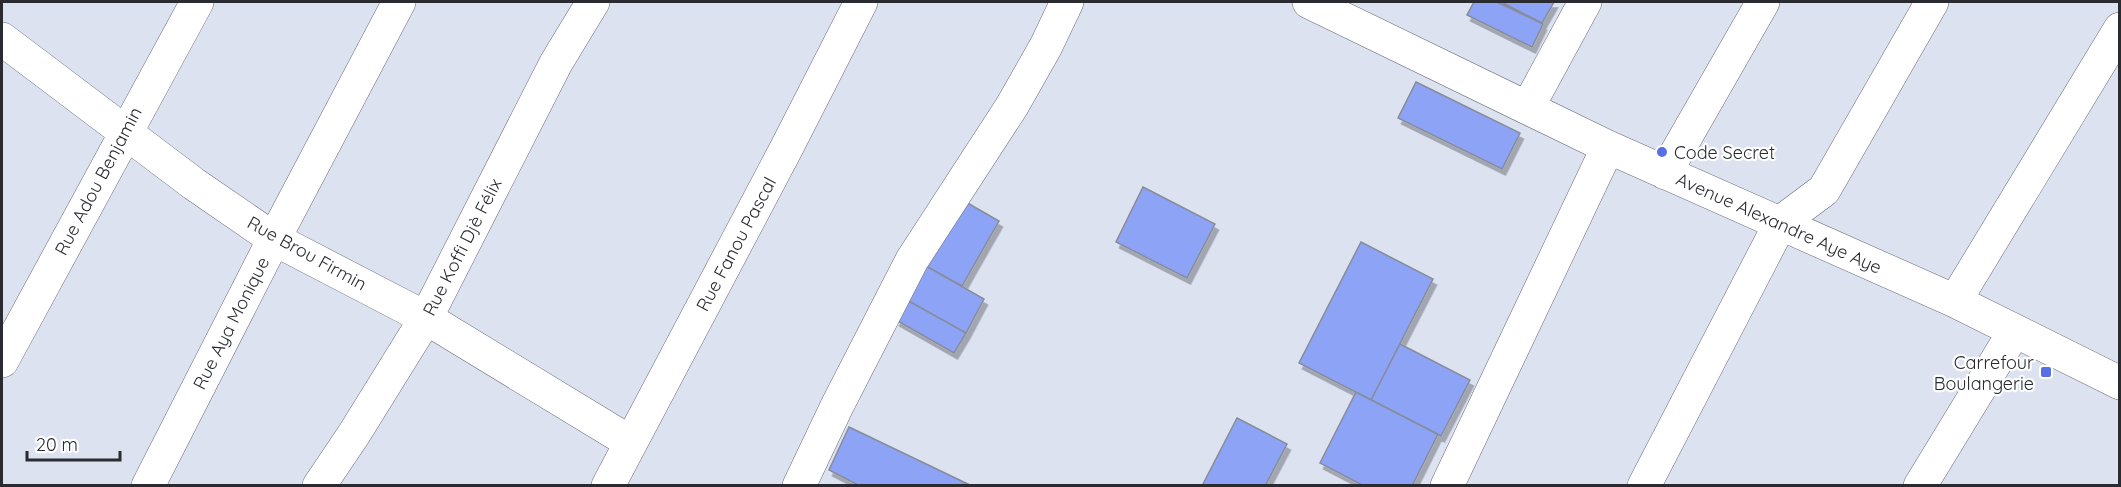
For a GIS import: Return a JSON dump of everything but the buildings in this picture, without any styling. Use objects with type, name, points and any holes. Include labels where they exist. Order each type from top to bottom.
[{"type":"street","name":"Rue Adou Benjamin","points":[[2,361],[124,132],[197,2]]},
{"type":"street","name":"Rue Aya Monique","points":[[148,486],[274,239],[399,2]]},
{"type":"street","name":"Rue Koffi Djè Félix","points":[[319,486],[426,318],[556,63],[593,2]]},
{"type":"street","name":"Rue Fanou Pascal","points":[[608,486],[861,2]]},
{"type":"street","points":[[799,486],[912,260],[1012,106],[1046,46],[1067,2]]},
{"type":"street","name":"Avenue Alexandre Aye Aye","points":[[1309,2],[1342,9],[1608,147],[1781,222],[1955,301],[2014,332],[2118,378]]},
{"type":"street","points":[[1528,107],[1585,2]]},
{"type":"street","points":[[1665,173],[1763,2]]},
{"type":"street","points":[[1644,486],[1781,222],[1824,190],[1932,2]]},
{"type":"street","points":[[1955,301],[2120,29]]},
{"type":"street","name":"Rue Brou Firmin","points":[[2,39],[194,184],[274,239],[426,318],[630,442]]},
{"type":"street","points":[[1447,486],[1608,147]]},
{"type":"street","points":[[1920,486],[2014,332]]},
{"type":"place","name":"Code Secret","points":[[1662,152]]},
{"type":"place","name":"Carrefour Boulangerie","points":[[2046,372]]}]
